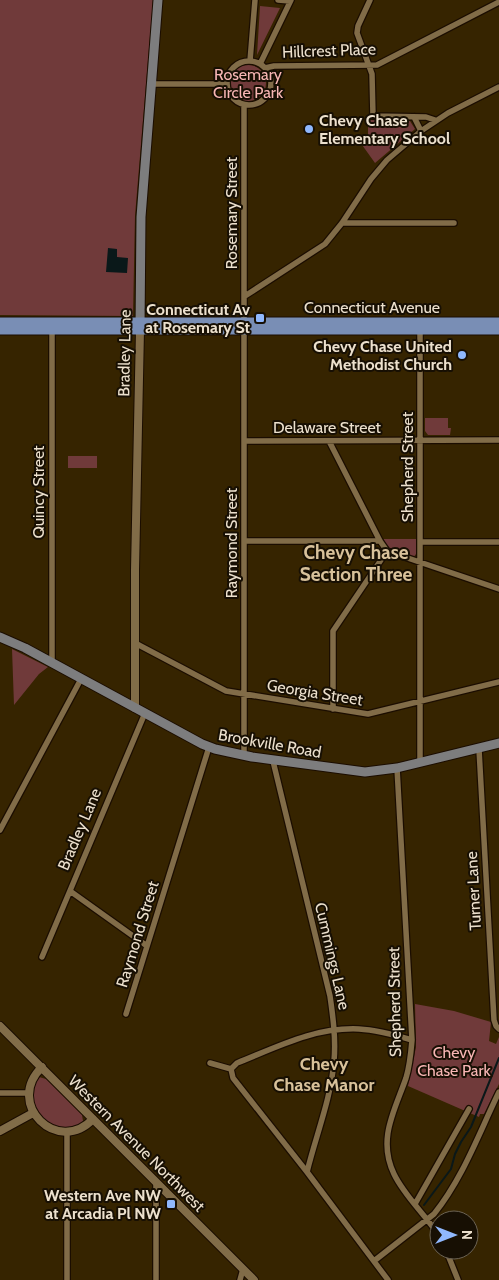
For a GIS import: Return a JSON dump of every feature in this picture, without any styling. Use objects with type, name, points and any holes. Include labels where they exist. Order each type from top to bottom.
[{"type":"main road","name":"Bradley Lane","points":[[140,326],[141,217],[158,0]]},
{"type":"main road","name":"Connecticut Avenue","points":[[0,322],[52,326],[420,326],[499,322]]},
{"type":"main road","name":"Connecticut Avenue","points":[[0,330],[52,326]]},
{"type":"main road","name":"Connecticut Avenue","points":[[420,326],[499,330]]},
{"type":"main road","name":"Brookville Road","points":[[0,637],[209,747],[244,756],[354,772],[370,772],[420,763],[499,743]]},
{"type":"street","points":[[250,61],[255,0]]},
{"type":"street","points":[[262,66],[290,0],[278,0]]},
{"type":"street","points":[[370,0],[358,26],[357,33],[372,74],[373,116],[426,117],[435,120]]},
{"type":"street","name":"Hillcrest Place","points":[[262,66],[377,66],[499,2]]},
{"type":"street","points":[[250,61],[262,66],[270,80],[268,94],[258,103],[244,105],[238,102],[232,97],[226,84],[228,76],[236,65],[250,61]]},
{"type":"street","points":[[150,84],[226,84]]},
{"type":"street","points":[[245,296],[320,248],[332,237],[371,179],[382,166],[421,131],[435,120],[499,87]]},
{"type":"street","name":"Rosemary Street","points":[[244,105],[245,326]]},
{"type":"street","points":[[414,117],[421,131]]},
{"type":"street","points":[[342,223],[454,223]]},
{"type":"street","name":"Quincy Street","points":[[52,326],[52,663]]},
{"type":"street","name":"Bradley Lane","points":[[135,708],[140,326]]},
{"type":"street","name":"Raymond Street","points":[[244,756],[245,326]]},
{"type":"street","name":"Shepherd Street","points":[[420,326],[420,763]]},
{"type":"street","name":"Delaware Street","points":[[245,441],[499,440]]},
{"type":"street","points":[[329,441],[386,551],[499,590]]},
{"type":"street","points":[[245,542],[380,541]]},
{"type":"street","points":[[421,542],[499,542]]},
{"type":"street","points":[[333,708],[333,630],[386,551]]},
{"type":"street","name":"Georgia Street","points":[[135,643],[220,689],[368,714],[499,682]]},
{"type":"street","points":[[0,830],[81,679]]},
{"type":"street","name":"Bradley Lane","points":[[42,957],[145,713]]},
{"type":"street","name":"Raymond Street","points":[[126,1014],[209,747]]},
{"type":"street","name":"Turner Lane","points":[[479,749],[494,1020],[499,1029]]},
{"type":"street","name":"Cummings Lane","points":[[272,761],[330,996],[334,1031],[334,1060],[329,1093],[307,1172]]},
{"type":"street","name":"Shepherd Street","points":[[397,768],[412,1040],[409,1069],[389,1124],[387,1140],[388,1159],[401,1186],[429,1224]]},
{"type":"street","points":[[70,891],[148,946]]},
{"type":"street","name":"Western Avenue Northwest","points":[[0,1026],[254,1280]]},
{"type":"street","points":[[230,1069],[237,1063],[298,1038],[334,1031],[358,1029],[412,1040]]},
{"type":"street","points":[[210,1063],[230,1069]]},
{"type":"street","points":[[42,1067],[31,1080],[28,1093],[29,1104],[33,1113],[46,1125],[59,1131],[67,1132],[83,1128],[93,1119]]},
{"type":"street","points":[[230,1069],[233,1078],[388,1280]]},
{"type":"street","points":[[374,1261],[434,1214],[447,1197],[499,1092]]},
{"type":"street","points":[[0,1093],[28,1093]]},
{"type":"street","points":[[415,1204],[469,1109]]},
{"type":"street","points":[[0,1131],[33,1113]]},
{"type":"street","points":[[67,1132],[67,1280]]},
{"type":"street","points":[[156,1182],[156,1280]]},
{"type":"street","points":[[450,1260],[458,1280]]},
{"type":"street","points":[[240,1280],[243,1269]]},
{"type":"green space","points":[[0,0],[153,0],[135,216],[133,316],[0,315]]},
{"type":"green space","points":[[260,6],[280,8],[257,55]]},
{"type":"green space","name":"Rosemary Circle Park","points":[[248,65],[261,70],[266,83],[261,96],[248,101],[235,96],[230,83],[235,70]]},
{"type":"green space","points":[[368,120],[410,121],[415,129],[375,163],[360,142],[368,137]]},
{"type":"green space","points":[[425,418],[448,418],[448,428],[451,428],[450,435],[428,435],[425,431]]},
{"type":"green space","points":[[68,456],[97,456],[97,468],[68,468]]},
{"type":"green space","points":[[383,539],[416,539],[416,554],[413,558],[389,549]]},
{"type":"green space","points":[[12,649],[48,667],[39,674],[14,705]]},
{"type":"green space","name":"Chevy Chase Park","points":[[415,1004],[454,1011],[491,1022],[489,1041],[496,1044],[499,1037],[499,1084],[484,1114],[480,1114],[479,1117],[408,1086],[416,1047]]},
{"type":"green space","points":[[39,1077],[46,1079],[82,1115],[83,1121],[80,1125],[68,1128],[60,1127],[45,1120],[36,1108],[34,1100],[35,1085]]},
{"type":"shaded area","points":[[108,248],[117,249],[117,257],[128,258],[127,273],[106,272]]},
{"type":"waterway","points":[[424,1205],[451,1169],[455,1154],[471,1127],[499,1058]]},
{"type":"place","name":"Chevy Chase Elementary School","points":[[309,129]]},
{"type":"place","name":"Connecticut Av at Rosemary St","points":[[260,318]]},
{"type":"place","name":"Chevy Chase United Methodist Church","points":[[462,355]]},
{"type":"place","name":"Western Ave NW at Arcadia Pl NW","points":[[171,1204]]},
{"type":"district","name":"Chevy Chase Section Three","points":[[356,563]]},
{"type":"district","name":"Chevy Chase Manor","points":[[324,1074]]}]
